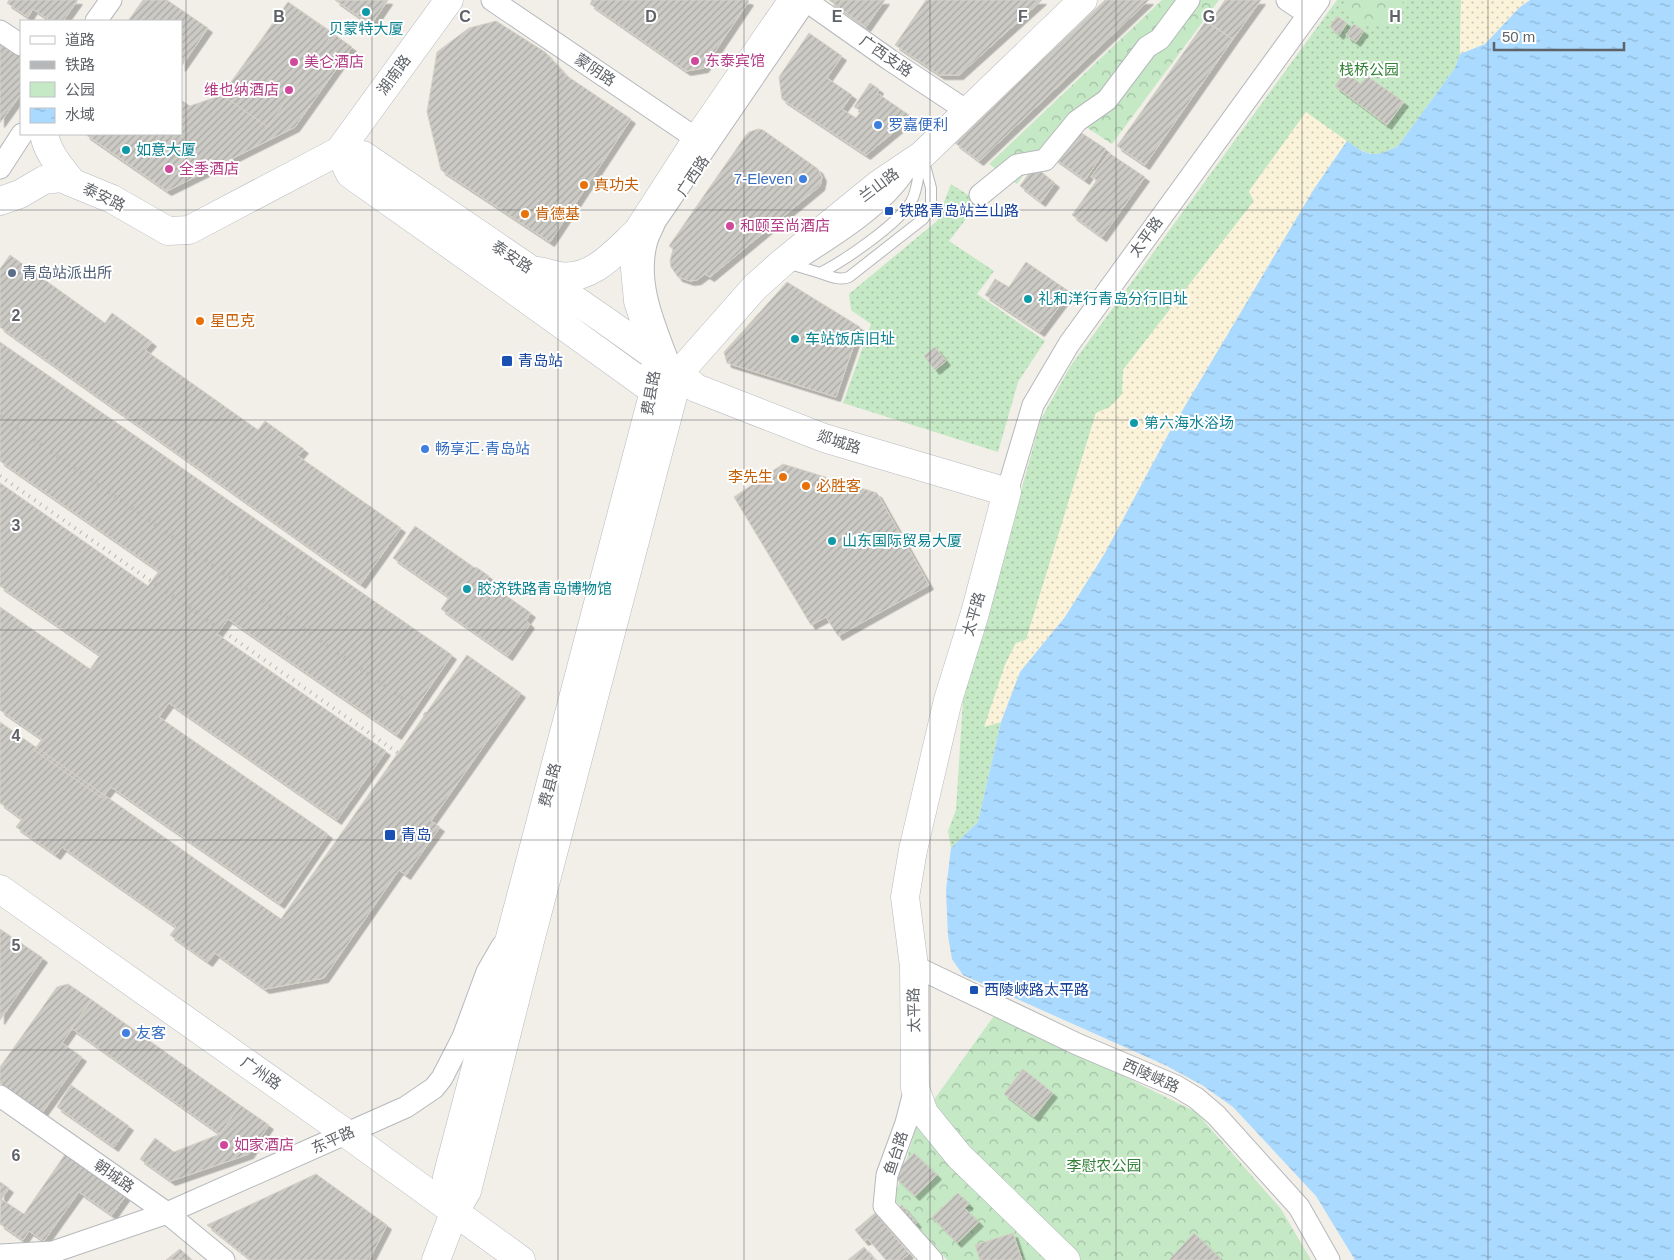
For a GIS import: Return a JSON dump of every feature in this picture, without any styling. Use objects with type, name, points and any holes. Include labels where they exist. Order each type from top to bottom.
[{"type":"main road","name":"湖南路","points":[[339,151],[449,0]]},
{"type":"main road","name":"兰山路","points":[[680,373],[755,287],[790,264],[879,184],[922,155],[1083,0]]},
{"type":"main road","name":"广西路","points":[[656,357],[638,301],[633,247],[637,232],[697,139],[806,1]]},
{"type":"main road","points":[[44,135],[45,143],[56,162],[72,182]]},
{"type":"main road","name":"泰安路","points":[[339,151],[350,174],[654,391]]},
{"type":"main road","name":"泰安路","points":[[0,201],[20,194],[44,180],[62,178],[112,199],[168,231],[189,230],[339,151],[363,155],[680,373]]},
{"type":"main road","points":[[529,269],[562,277],[584,274],[604,263],[637,232]]},
{"type":"main road","name":"费县路","points":[[454,1213],[447,1177],[654,391],[656,357]]},
{"type":"main road","points":[[654,391],[680,373]]},
{"type":"main road","name":"郯城路","points":[[680,373],[696,388],[824,438],[1006,492]]},
{"type":"main road","name":"费县路","points":[[436,1260],[454,1213],[467,1191],[530,940],[680,373]]},
{"type":"main road","name":"太平路","points":[[1006,492],[976,613],[948,700],[913,850],[905,897],[914,966],[915,1088],[924,1113],[959,1156],[1066,1260]]},
{"type":"main road","name":"广州路","points":[[0,889],[347,1134],[521,1260]]},
{"type":"street","points":[[97,20],[111,0]]},
{"type":"street","name":"蒙阴路","points":[[492,0],[697,139]]},
{"type":"street","points":[[980,195],[1017,165],[1045,160],[1077,121],[1107,100],[1147,47],[1160,39],[1189,0]]},
{"type":"street","points":[[1287,0],[1314,7]]},
{"type":"street","name":"广西支路","points":[[806,1],[967,111]]},
{"type":"street","name":"太平路","points":[[1006,492],[1033,405],[1069,344],[1314,7]]},
{"type":"street","points":[[0,31],[20,44]]},
{"type":"street","points":[[0,168],[21,135]]},
{"type":"street","name":"东平路","points":[[7,1254],[53,1252],[167,1213],[406,1107],[434,1088],[442,1078],[462,1037],[487,972],[513,926]]},
{"type":"street","name":"西陵峡路","points":[[914,966],[1077,1044],[1176,1086],[1196,1098],[1216,1115],[1299,1207],[1329,1260]]},
{"type":"street","name":"鱼台路","points":[[915,1088],[906,1123],[887,1175],[884,1206],[932,1260]]},
{"type":"street","name":"朝城路","points":[[0,1096],[167,1213],[224,1260]]},
{"type":"lane","name":"广西路","points":[[680,373],[654,308],[649,270],[652,242],[660,224],[806,1]]},
{"type":"lane","points":[[820,272],[838,264],[900,216],[912,201],[922,155]]},
{"type":"lane","points":[[790,264],[844,279],[923,219],[931,208],[931,188],[922,155]]},
{"type":"lane","points":[[176,1000],[208,1036]]},
{"type":"green space","points":[[1162,0],[1219,0],[1112,144],[1077,121],[1033,162],[1017,184],[989,164]]},
{"type":"green space","name":"栈桥公园","points":[[1337,0],[1461,0],[1460,54],[1455,68],[1398,146],[1382,153],[1376,154],[1360,150],[1306,112],[1249,191],[1254,201],[1123,370],[1123,394],[1110,407],[1096,413],[1026,640],[1016,643],[1005,665],[985,726],[1001,722],[978,822],[951,848],[948,831],[956,810],[964,684],[994,588],[1041,419],[1070,367]]},
{"type":"green space","points":[[1349,0],[1402,0],[1403,3],[1395,24],[1365,26],[1342,10]]},
{"type":"green space","points":[[951,184],[979,202],[949,241],[994,271],[977,294],[1045,341],[1018,382],[998,452],[843,403],[871,324],[851,310],[849,294],[937,221]]},
{"type":"green space","name":"李慰农公园","points":[[996,1013],[1196,1112],[1281,1209],[1311,1260],[947,1260],[894,1199],[918,1122]]},
{"type":"sand","points":[[1461,0],[1530,0],[1520,7],[1485,44],[1460,54]]},
{"type":"sand","name":"第六海水浴场","points":[[1306,112],[1347,141],[1314,189],[1169,433],[1105,553],[1065,617],[1020,672],[1001,722],[984,727],[1005,665],[1016,643],[1026,640],[1096,413],[1110,407],[1122,394],[1123,370],[1254,201],[1249,192]]},
{"type":"water","points":[[1530,0],[1674,0],[1674,1260],[1355,1260],[1316,1196],[1233,1107],[1202,1085],[1165,1065],[963,975],[952,959],[948,936],[946,890],[951,848],[978,822],[1001,722],[1020,672],[1065,617],[1105,553],[1169,433],[1314,189],[1347,141],[1366,153],[1372,154],[1383,153],[1398,146],[1455,68],[1460,54],[1485,44],[1520,7]]},
{"type":"building","points":[[9,0],[78,0],[64,20],[50,20],[33,9],[28,17],[7,3]]},
{"type":"building","points":[[143,0],[167,0],[208,28],[182,66],[182,20],[129,20]]},
{"type":"building","name":"贝蒙特大厦","points":[[335,0],[388,0],[371,25]]},
{"type":"building","name":"贝蒙特大厦","points":[[335,0],[388,0],[371,25]]},
{"type":"building","points":[[592,0],[749,1],[704,68],[686,71],[590,4]]},
{"type":"building","points":[[829,0],[885,0],[866,27]]},
{"type":"building","points":[[926,0],[1042,0],[959,75],[940,75],[895,45]]},
{"type":"building","points":[[1105,0],[1149,0],[979,161],[955,143]]},
{"type":"building","points":[[1225,0],[1261,0],[1233,39],[1209,24]]},
{"type":"building","points":[[288,2],[352,47],[295,127],[167,191],[86,135],[182,135],[182,101],[190,106],[222,95]]},
{"type":"building","points":[[288,2],[333,33],[268,127],[222,95]]},
{"type":"building","points":[[1337,16],[1347,23],[1339,35],[1330,27]]},
{"type":"building","points":[[496,21],[545,52],[567,76],[631,119],[550,242],[441,170],[427,112],[437,52],[469,28]]},
{"type":"building","points":[[1206,21],[1233,39],[1145,165],[1117,146]]},
{"type":"building","points":[[1354,24],[1364,31],[1356,42],[1346,35]]},
{"type":"building","points":[[809,33],[842,56],[827,78],[852,95],[842,109],[856,118],[861,111],[854,107],[870,83],[879,89],[877,93],[912,117],[866,155],[782,99],[779,77]]},
{"type":"building","points":[[0,40],[20,55],[20,95],[0,123]]},
{"type":"building","points":[[1345,72],[1361,84],[1367,76],[1404,102],[1387,125],[1335,86]]},
{"type":"building","points":[[1074,128],[1106,149],[1085,180],[1054,158]]},
{"type":"building","points":[[758,129],[763,130],[818,169],[822,177],[820,186],[710,277],[705,274],[697,280],[690,281],[678,277],[671,267],[670,261],[673,249],[669,246],[746,135]]},
{"type":"building","name":"如意大厦","points":[[86,135],[153,135],[131,166]]},
{"type":"building","points":[[1109,153],[1145,177],[1102,237],[1072,215],[1097,180],[1091,177]]},
{"type":"building","points":[[1034,166],[1055,183],[1041,202],[1020,186]]},
{"type":"building","points":[[10,255],[105,323],[112,313],[152,342],[145,350],[258,430],[265,421],[304,449],[298,456],[401,528],[361,584],[0,327],[0,269]]},
{"type":"building","name":"礼和洋行青岛分行旧址","points":[[1026,262],[1070,292],[1040,332],[985,295],[995,279],[1009,287]]},
{"type":"building","name":"车站饭店旧址","points":[[787,282],[860,327],[836,397],[727,363],[724,352]]},
{"type":"building","points":[[0,342],[452,655],[397,735],[228,619],[217,634],[386,751],[337,820],[169,703],[159,717],[328,834],[280,904],[111,787],[102,798],[34,750],[42,739],[0,710],[0,607],[90,669],[100,655],[0,586],[0,483],[148,586],[159,571],[0,461]]},
{"type":"building","points":[[935,347],[946,361],[935,370],[924,356]]},
{"type":"building","name":"山东国际贸易大厦","points":[[783,464],[877,493],[929,585],[838,636],[826,617],[811,625],[734,497]]},
{"type":"building","name":"胶济铁路青岛博物馆","points":[[415,526],[489,576],[485,581],[531,613],[526,620],[530,624],[508,656],[441,609],[449,597],[393,558]]},
{"type":"building","points":[[467,655],[521,693],[431,821],[440,827],[406,875],[399,870],[324,978],[265,989],[215,953],[208,962],[170,935],[176,927],[122,889],[62,847],[56,855],[16,827],[22,819],[0,803],[0,722],[281,919]]},
{"type":"building","points":[[0,929],[43,958],[0,1020]]},
{"type":"building","points":[[68,984],[92,1000],[62,1043],[82,1057],[42,1113],[0,1083],[0,1067],[57,987]]},
{"type":"building","points":[[92,1000],[240,1105],[220,1134],[71,1028]]},
{"type":"building","points":[[1023,1069],[1053,1093],[1034,1117],[1004,1094]]},
{"type":"building","points":[[71,1085],[129,1126],[114,1147],[57,1107]]},
{"type":"building","name":"如家酒店","points":[[240,1105],[269,1125],[249,1154],[171,1181],[140,1159],[155,1138],[174,1152],[220,1134]]},
{"type":"building","points":[[66,1153],[127,1194],[112,1215],[79,1192],[44,1241],[29,1231],[23,1240],[0,1224],[1,1199],[24,1214]]},
{"type":"building","points":[[914,1153],[937,1175],[915,1196],[893,1175]]},
{"type":"building","points":[[316,1174],[387,1225],[369,1260],[251,1260],[207,1225]]},
{"type":"building","points":[[0,1182],[9,1188],[0,1201]]},
{"type":"building","points":[[958,1193],[969,1204],[964,1208],[979,1222],[957,1243],[932,1217]]},
{"type":"building","points":[[902,1205],[917,1223],[910,1230],[894,1212]]},
{"type":"building","points":[[875,1213],[909,1254],[901,1260],[886,1260],[868,1239],[864,1241],[855,1230]]},
{"type":"building","points":[[1013,1233],[1022,1260],[980,1260],[975,1245]]},
{"type":"building","points":[[1194,1233],[1221,1259],[1169,1260]]},
{"type":"building","points":[[864,1247],[875,1260],[848,1260]]},
{"type":"building","points":[[180,1249],[192,1260],[166,1260]]},
{"type":"building","points":[[178,1252],[184,1260],[168,1260]]},
{"type":"railway","points":[[0,416],[425,714]]},
{"type":"railway","points":[[0,476],[398,753]]},
{"type":"place","name":"贝蒙特大厦","points":[[366,12]]},
{"type":"place","name":"东泰宾馆","points":[[695,61]]},
{"type":"place","name":"美仑酒店","points":[[294,62]]},
{"type":"place","name":"维也纳酒店","points":[[289,90]]},
{"type":"place","name":"罗嘉便利","points":[[878,125]]},
{"type":"place","name":"如意大厦","points":[[126,150]]},
{"type":"place","name":"全季酒店","points":[[169,169]]},
{"type":"place","name":"7-Eleven","points":[[803,179]]},
{"type":"place","name":"真功夫","points":[[584,185]]},
{"type":"place","name":"铁路青岛站兰山路","points":[[889,211]]},
{"type":"place","name":"肯德基","points":[[525,214]]},
{"type":"place","name":"和颐至尚酒店","points":[[730,226]]},
{"type":"place","name":"青岛站派出所","points":[[12,273]]},
{"type":"place","name":"礼和洋行青岛分行旧址","points":[[1028,299]]},
{"type":"place","name":"星巴克","points":[[200,321]]},
{"type":"place","name":"车站饭店旧址","points":[[795,339]]},
{"type":"place","name":"青岛站","points":[[507,361]]},
{"type":"place","name":"第六海水浴场","points":[[1134,423]]},
{"type":"place","name":"畅享汇·青岛站","points":[[425,449]]},
{"type":"place","name":"李先生","points":[[783,477]]},
{"type":"place","name":"必胜客","points":[[806,486]]},
{"type":"place","name":"山东国际贸易大厦","points":[[832,541]]},
{"type":"place","name":"胶济铁路青岛博物馆","points":[[467,589]]},
{"type":"place","name":"青岛","points":[[390,835]]},
{"type":"place","name":"西陵峡路太平路","points":[[974,990]]},
{"type":"place","name":"友客","points":[[126,1033]]},
{"type":"place","name":"如家酒店","points":[[224,1145]]}]
